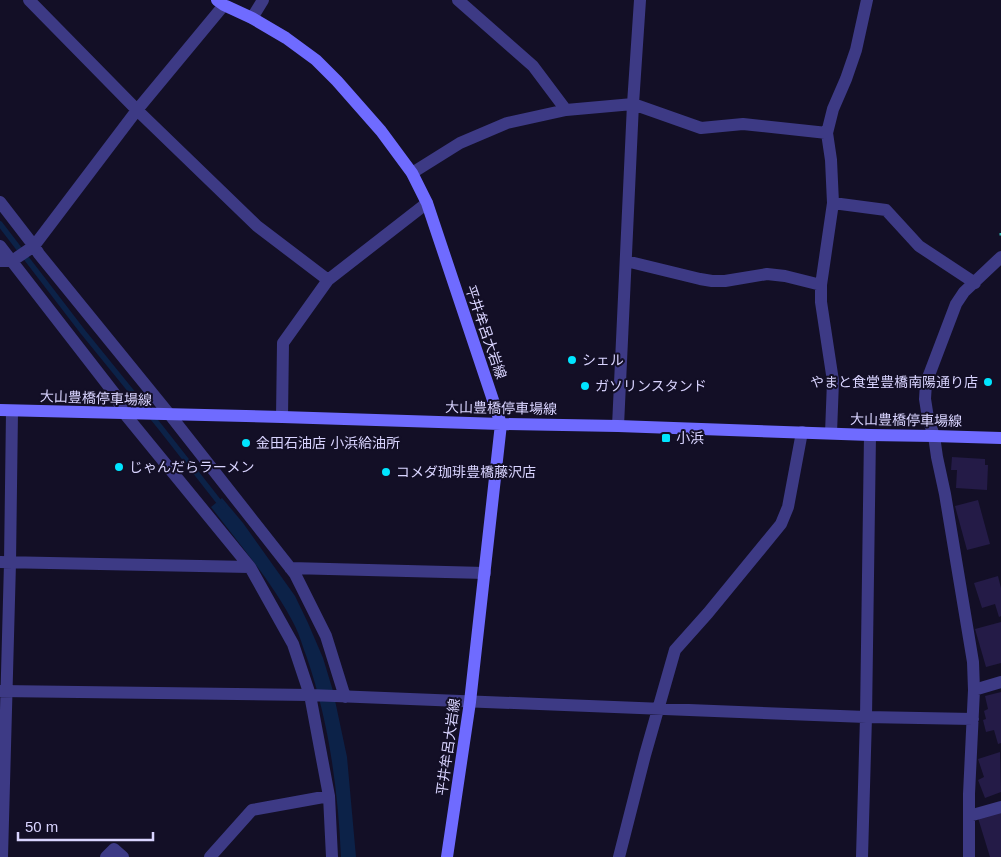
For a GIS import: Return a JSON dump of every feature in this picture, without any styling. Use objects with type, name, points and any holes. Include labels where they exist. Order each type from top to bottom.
[{"type":"main road","name":"平井牟呂大岩線","points":[[220,3],[252,18],[286,38],[316,60],[381,131],[412,173],[426,203],[501,424],[470,702],[447,857]]},
{"type":"main road","name":"大山豊橋停車場線","points":[[6,410],[1001,438]]},
{"type":"street","points":[[30,0],[137,110],[258,226],[328,280]]},
{"type":"street","points":[[252,18],[263,0]]},
{"type":"street","points":[[458,0],[533,66],[566,110]]},
{"type":"street","points":[[618,426],[633,104],[640,0]]},
{"type":"street","points":[[831,433],[833,381],[821,302],[821,284],[832,203],[828,133],[833,109],[856,50],[867,0]]},
{"type":"street","points":[[6,261],[34,246],[220,3]]},
{"type":"street","points":[[412,173],[460,143],[499,127],[566,110],[633,104],[701,128],[743,124],[828,133]]},
{"type":"street","points":[[0,202],[39,254],[295,574],[326,636],[345,697]]},
{"type":"street","points":[[282,417],[283,343],[328,280],[426,203]]},
{"type":"street","points":[[832,203],[886,210],[919,246],[975,283]]},
{"type":"street","points":[[0,246],[6,261],[114,393],[250,567],[293,644],[310,695],[329,796],[332,857]]},
{"type":"street","points":[[969,857],[969,794],[974,690],[973,662],[947,504],[925,399],[926,383],[956,304],[964,292],[1001,257]]},
{"type":"street","points":[[626,261],[712,281],[725,281],[767,274],[821,284]]},
{"type":"street","points":[[2,857],[6,410]]},
{"type":"street","points":[[619,857],[675,650],[708,614],[781,524],[788,507],[802,432]]},
{"type":"street","points":[[862,857],[870,435]]},
{"type":"street","points":[[5,562],[250,567]]},
{"type":"street","points":[[290,568],[484,573]]},
{"type":"street","points":[[974,690],[1001,682]]},
{"type":"street","points":[[3,691],[310,695],[866,717],[973,719]]},
{"type":"street","points":[[210,857],[252,810],[329,796]]},
{"type":"street","points":[[969,816],[1001,807]]},
{"type":"street","points":[[106,857],[114,848],[123,857]]},
{"type":"water","points":[[222,498],[243,523],[295,596],[323,658],[333,691],[347,757],[356,857],[341,857],[338,807],[327,731],[307,658],[295,626],[277,595],[211,507]]},
{"type":"building","points":[[952,457],[985,459],[985,465],[988,465],[987,490],[956,488],[957,470],[951,470]]},
{"type":"building","points":[[978,500],[990,544],[967,550],[955,506]]},
{"type":"building","points":[[998,576],[1001,588],[1001,616],[999,617],[995,604],[982,608],[974,583]]},
{"type":"building","points":[[1001,622],[1001,663],[986,667],[975,629]]},
{"type":"building","points":[[1001,692],[1001,743],[998,744],[994,730],[986,732],[983,720],[986,719],[984,711],[988,709],[985,696]]},
{"type":"building","points":[[1000,752],[1001,792],[985,798],[978,780],[984,777],[978,759]]},
{"type":"building","points":[[1001,811],[1001,857],[990,857],[978,818]]},
{"type":"waterway","points":[[0,224],[83,332],[223,507]]},
{"type":"place","name":"シェル","points":[[572,360]]},
{"type":"place","name":"やまと食堂豊橋南陽通り店","points":[[988,382]]},
{"type":"place","name":"ガソリンスタンド","points":[[585,386]]},
{"type":"place","name":"小浜","points":[[666,438]]},
{"type":"place","name":"金田石油店 小浜給油所","points":[[246,443]]},
{"type":"place","name":"じゃんだらラーメン","points":[[119,467]]},
{"type":"place","name":"コメダ珈琲豊橋藤沢店","points":[[386,472]]}]
